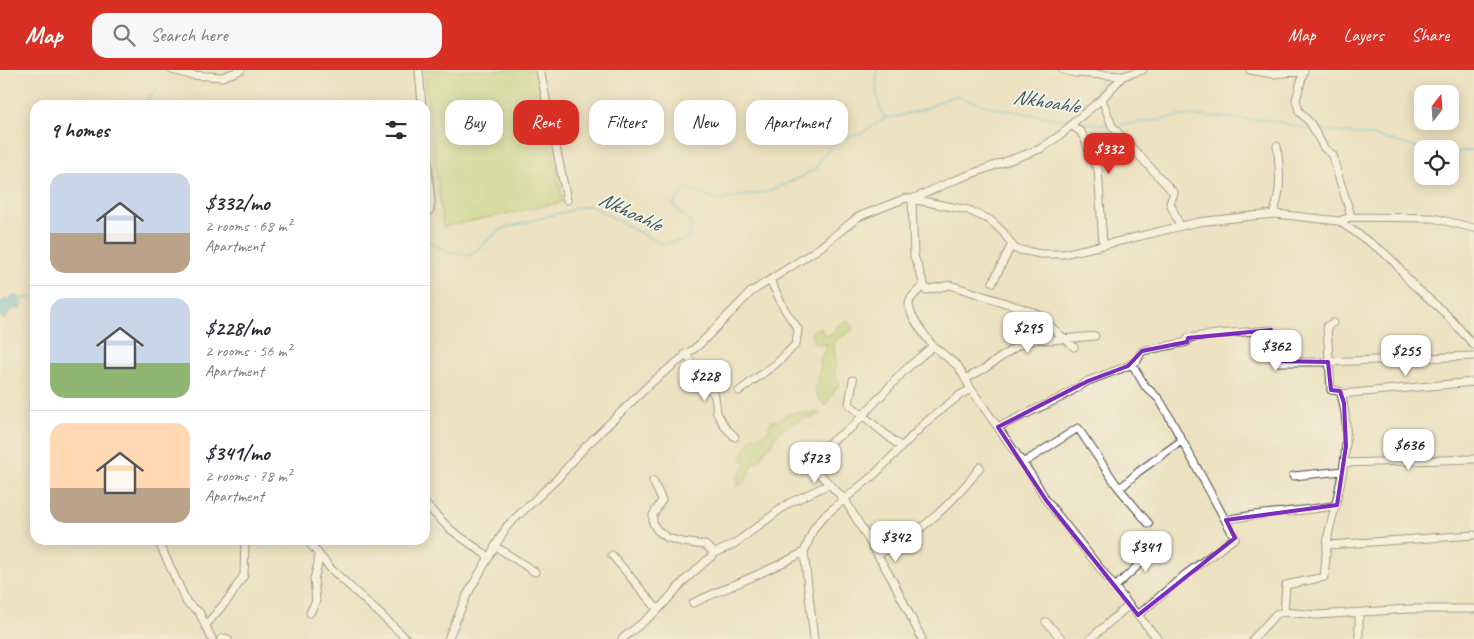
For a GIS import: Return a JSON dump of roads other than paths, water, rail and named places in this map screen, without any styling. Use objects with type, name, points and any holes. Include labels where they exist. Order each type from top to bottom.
[{"type":"street","points":[[172,70],[191,75],[222,77],[241,70]]},
{"type":"street","points":[[419,70],[422,100]]},
{"type":"street","points":[[540,70],[567,200]]},
{"type":"street","points":[[1063,70],[1123,76],[1142,70]]},
{"type":"street","points":[[1250,70],[1273,74],[1304,70],[1296,100],[1299,111],[1312,124],[1324,148],[1333,156],[1336,172],[1346,195],[1352,217]]},
{"type":"street","points":[[912,199],[955,180],[1040,149],[1062,134],[1102,99],[1123,76]]},
{"type":"street","points":[[1102,99],[1112,126],[1174,193],[1170,203],[1180,226]]},
{"type":"street","points":[[1071,125],[1081,132],[1091,159],[1098,169],[1103,245]]},
{"type":"street","points":[[1273,214],[1277,204],[1280,185],[1277,146]]},
{"type":"street","points":[[430,190],[430,209]]},
{"type":"street","points":[[448,639],[467,596],[507,526],[557,479],[604,428],[652,382],[700,344],[751,292],[818,249],[858,217],[906,198],[968,210],[990,220],[1003,232],[1015,249],[1042,254],[1056,254],[1103,245],[1198,222],[1273,214],[1339,221],[1352,217],[1433,218],[1474,228]]},
{"type":"street","points":[[912,199],[914,256],[926,290],[950,285],[1036,313],[1074,347]]},
{"type":"street","points":[[1339,221],[1382,251],[1412,283],[1446,314],[1474,345]]},
{"type":"street","points":[[993,282],[1012,244]]},
{"type":"street","points":[[739,391],[777,363],[796,344],[798,329],[785,310],[770,280]]},
{"type":"street","points":[[924,286],[911,298],[909,305],[914,318],[933,346],[958,366],[1046,500],[1158,639]]},
{"type":"street","points":[[1284,612],[1286,585],[1324,578],[1328,545],[1337,506],[1346,446],[1344,403],[1340,391],[1331,390],[1328,362],[1327,326],[1333,323]]},
{"type":"street","points":[[998,427],[1060,398],[1088,381],[1132,364],[1137,360],[1142,351],[1187,342],[1188,338],[1271,330],[1270,351],[1277,362],[1328,362],[1474,356]]},
{"type":"street","points":[[966,379],[1018,346],[1039,339],[1051,340],[1095,336]]},
{"type":"street","points":[[826,445],[844,433],[863,416],[905,370],[933,346]]},
{"type":"street","points":[[685,354],[715,396],[717,413],[725,427],[735,437]]},
{"type":"street","points":[[1132,364],[1146,386],[1158,399],[1206,482],[1235,538],[1186,574],[1138,615]]},
{"type":"street","points":[[853,380],[849,404],[901,447]]},
{"type":"street","points":[[1341,394],[1474,382]]},
{"type":"street","points":[[814,639],[804,552],[814,528],[824,516],[875,474],[926,422],[971,388]]},
{"type":"street","points":[[1023,463],[1078,428],[1118,487],[1149,524]]},
{"type":"street","points":[[1118,487],[1124,485],[1138,472],[1181,441]]},
{"type":"street","points":[[800,454],[845,500],[908,607],[922,639]]},
{"type":"street","points":[[1292,476],[1343,467],[1474,459]]},
{"type":"street","points":[[878,555],[923,525],[957,495],[980,467]]},
{"type":"street","points":[[653,482],[662,500],[653,515],[653,524],[657,530],[668,538],[705,545],[715,553]]},
{"type":"street","points":[[622,639],[658,610],[685,580],[715,553],[734,544],[789,503],[830,484]]},
{"type":"street","points":[[1226,520],[1242,516],[1285,513],[1337,506]]},
{"type":"street","points":[[430,509],[451,530],[489,557]]},
{"type":"street","points":[[1328,545],[1474,535]]},
{"type":"street","points":[[1115,587],[1163,542]]},
{"type":"street","points":[[160,545],[187,603],[200,612],[212,639]]},
{"type":"street","points":[[205,626],[230,596],[244,575],[245,545]]},
{"type":"street","points":[[311,545],[331,569],[407,639]]},
{"type":"street","points":[[495,546],[535,572]]},
{"type":"street","points":[[693,603],[738,582],[768,571],[804,552]]},
{"type":"street","points":[[310,613],[316,601],[314,579],[318,564],[318,554]]},
{"type":"street","points":[[612,555],[658,610]]},
{"type":"street","points":[[1090,639],[1129,605]]},
{"type":"street","points":[[1253,639],[1276,614],[1284,612],[1318,615],[1410,609],[1474,609]]},
{"type":"street","points":[[1359,613],[1359,639]]},
{"type":"street","points":[[1046,622],[1062,639]]},
{"type":"street","points":[[221,639],[228,639]]},
{"type":"water","points":[[17,295],[23,306],[20,309],[15,308],[9,311],[5,320],[0,316],[0,303],[7,299],[9,303],[11,297]]},
{"type":"waterway","points":[[877,70],[877,94],[885,118]]},
{"type":"waterway","points":[[1069,119],[1090,101],[1102,77]]},
{"type":"waterway","points":[[146,100],[158,88]]},
{"type":"waterway","name":"Nkhoahle","points":[[430,243],[448,252],[471,255],[501,229],[590,205],[663,244],[688,239],[692,224],[673,205],[685,189],[721,200],[770,191],[815,169],[828,149],[845,138],[860,134],[885,118],[924,109],[956,95],[994,108],[1071,121]]},
{"type":"waterway","name":"Nkhoahle","points":[[1116,125],[1185,115],[1275,121],[1311,130]]},
{"type":"waterway","name":"Nkhoahle","points":[[1078,122],[1108,125]]},
{"type":"waterway","name":"Nkhoahle","points":[[1318,130],[1379,137],[1414,147]]},
{"type":"waterway","name":"Nkhoahle","points":[[1459,152],[1474,150]]},
{"type":"waterway","name":"Nkhoahle","points":[[18,300],[30,297]]}]
